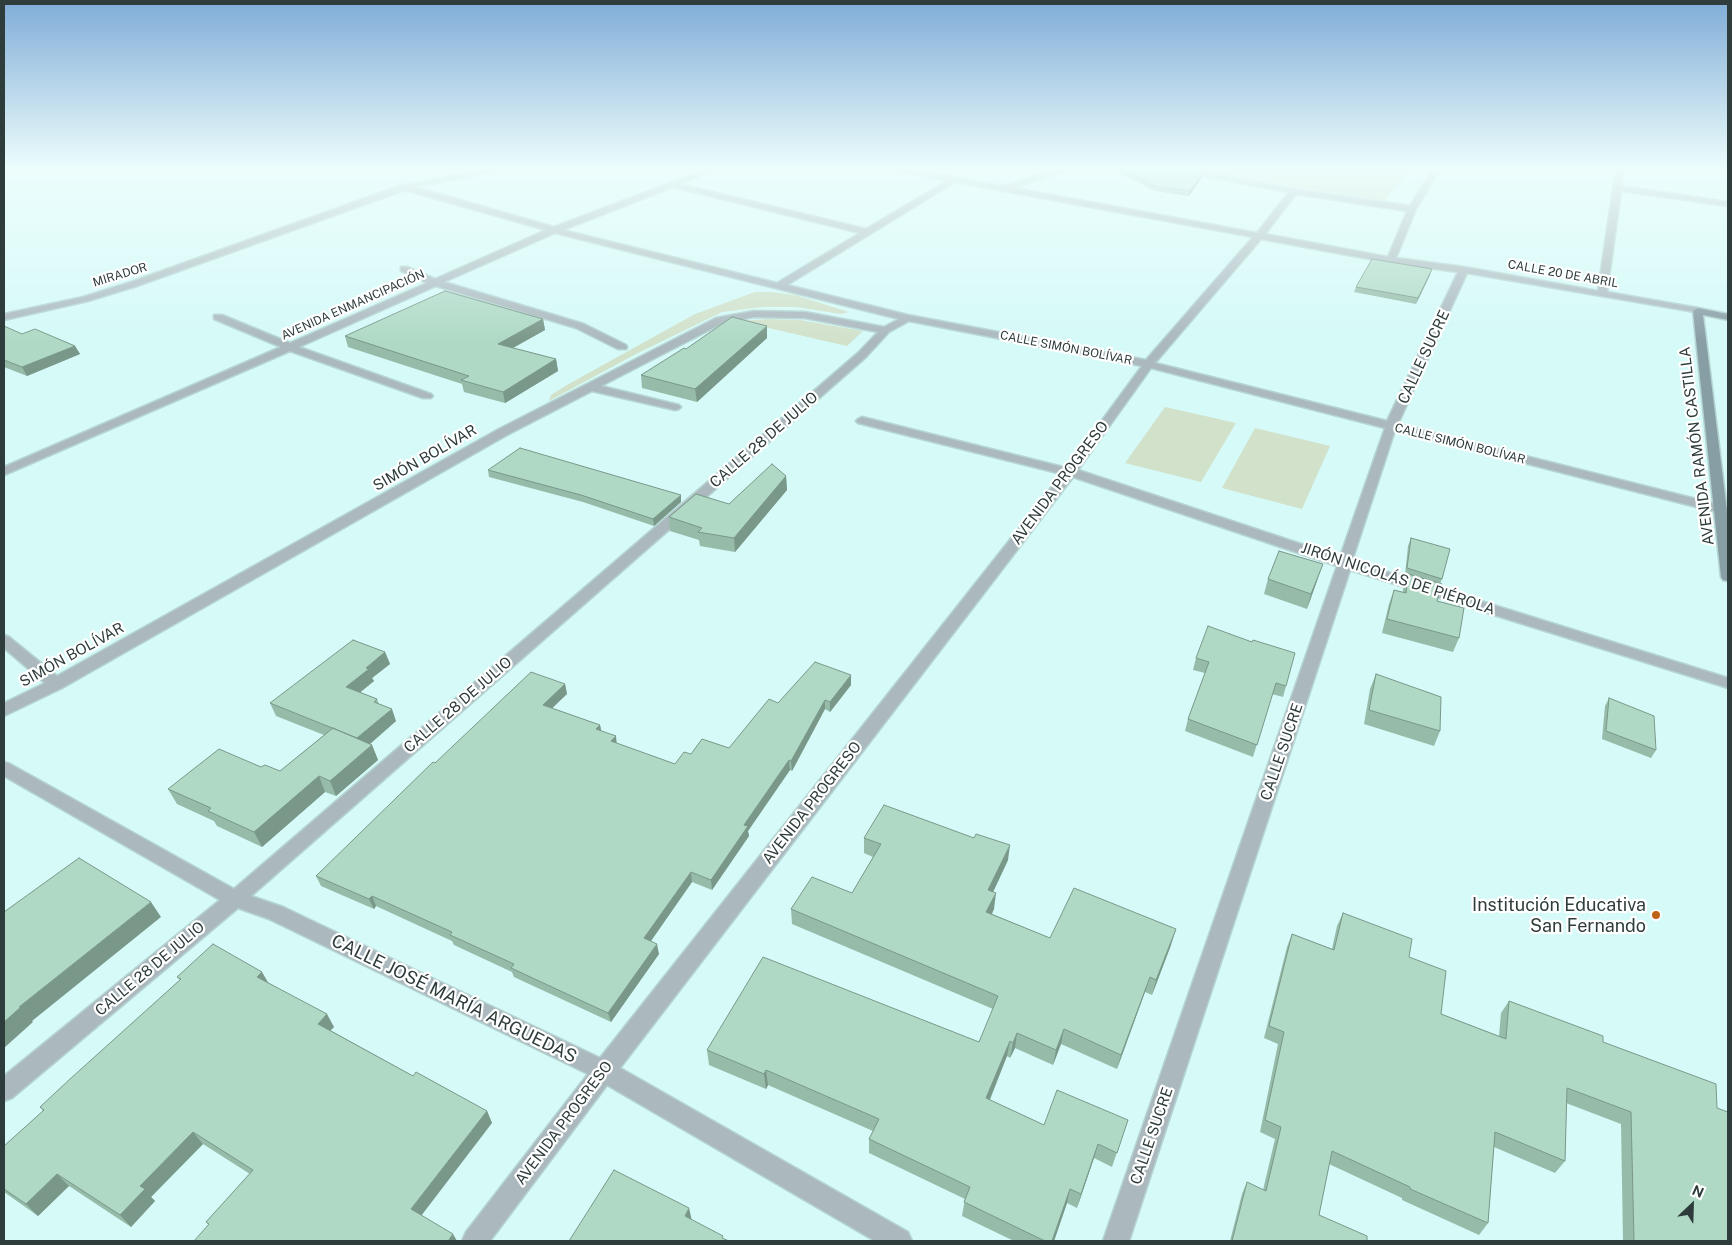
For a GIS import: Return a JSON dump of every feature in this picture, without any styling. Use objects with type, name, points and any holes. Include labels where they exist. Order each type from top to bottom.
[{"type":"main road","name":"CALLE 20 DE ABRIL","points":[[1698,311],[1728,317]]},
{"type":"main road","name":"AVENIDA RAMÓN CASTILLA","points":[[1698,311],[1725,510],[1728,577]]},
{"type":"street","name":"MIRADOR","points":[[4,327],[84,298],[176,270],[294,226]]},
{"type":"street","name":"CALLE SIMÓN BOLÍVAR","points":[[540,226],[908,318],[1148,364],[1725,510]]},
{"type":"street","name":"AVENIDA ENMANCIPACIÓN","points":[[4,471],[564,226]]},
{"type":"street","points":[[844,226],[868,232]]},
{"type":"street","points":[[780,286],[878,226]]},
{"type":"street","name":"CALLE 20 DE ABRIL","points":[[1212,226],[1391,260],[1464,270],[1698,311]]},
{"type":"street","name":"AVENIDA PROGRESO","points":[[475,1241],[604,1071],[1070,472],[1157,352],[1267,226]]},
{"type":"street","points":[[1391,260],[1405,226]]},
{"type":"street","points":[[1602,293],[1612,226]]},
{"type":"street","points":[[404,269],[434,282],[580,326],[622,347]]},
{"type":"street","name":"CALLE SUCRE","points":[[1116,1241],[1391,426],[1464,270]]},
{"type":"street","name":"MIRADOR","points":[[4,317],[84,298]]},
{"type":"street","name":"SIMÓN BOLÍVAR","points":[[4,710],[56,684],[503,432],[720,320],[735,316],[769,314],[805,315],[885,330]]},
{"type":"street","points":[[218,317],[290,347],[427,396]]},
{"type":"street","name":"CALLE 28 DE JULIO","points":[[4,1090],[234,899],[862,355],[885,330],[908,318]]},
{"type":"street","points":[[591,387],[675,407]]},
{"type":"street","name":"JIRÓN NICOLÁS DE PIÉROLA","points":[[862,421],[1070,472],[1346,564],[1728,683]]},
{"type":"street","points":[[4,640],[56,684]]},
{"type":"street","name":"CALLE JOSÉ MARÍA ARGUEDAS","points":[[4,768],[234,899],[276,913],[604,1071],[899,1241]]},
{"type":"green space","points":[[755,292],[795,295],[849,312],[841,314],[796,307],[762,307],[722,312],[636,354],[549,401],[551,395],[567,385],[695,314]]},
{"type":"green space","points":[[768,319],[800,320],[863,331],[847,346],[738,321]]},
{"type":"green space","points":[[1165,407],[1236,423],[1201,482],[1125,463]]},
{"type":"green space","points":[[1255,428],[1330,446],[1302,509],[1222,488]]},
{"type":"building","points":[[1372,259],[1432,269],[1418,298],[1356,287]]},
{"type":"building","points":[[445,291],[543,319],[498,344],[556,359],[503,392],[461,380],[469,376],[345,336]]},
{"type":"building","points":[[732,317],[767,326],[695,389],[641,375],[684,348],[686,349]]},
{"type":"building","points":[[4,326],[22,334],[35,329],[75,346],[22,367],[4,360]]},
{"type":"building","points":[[520,448],[681,495],[653,519],[581,495],[488,470]]},
{"type":"building","points":[[772,464],[786,476],[734,538],[698,532],[702,528],[669,517],[696,494],[729,504]]},
{"type":"building","points":[[1411,538],[1450,549],[1442,579],[1407,568]]},
{"type":"building","points":[[1279,551],[1323,564],[1311,594],[1268,579]]},
{"type":"building","points":[[1408,574],[1442,584],[1437,601],[1464,608],[1459,638],[1387,619],[1394,590],[1406,593]]},
{"type":"building","points":[[1208,626],[1252,642],[1253,640],[1295,653],[1286,686],[1276,683],[1257,745],[1188,719],[1209,662],[1196,658]]},
{"type":"building","points":[[353,640],[385,652],[366,668],[369,669],[346,687],[377,699],[374,702],[392,709],[357,738],[270,703]]},
{"type":"building","points":[[815,662],[851,675],[830,702],[825,700],[791,761],[789,760],[744,825],[748,826],[711,880],[691,872],[644,938],[657,944],[608,1013],[511,968],[514,964],[450,935],[452,932],[372,896],[369,899],[316,876],[433,762],[435,763],[531,672],[565,684],[543,705],[600,725],[596,729],[616,736],[611,741],[675,764],[684,752],[691,754],[702,739],[729,748],[769,699],[778,703]]},
{"type":"building","points":[[1376,674],[1441,697],[1440,731],[1369,710]]},
{"type":"building","points":[[1609,698],[1654,716],[1656,750],[1606,731]]},
{"type":"building","points":[[333,728],[372,745],[330,781],[319,776],[254,832],[208,811],[211,808],[168,789],[219,749],[261,767],[265,765],[280,771]]},
{"type":"building","points":[[884,805],[974,838],[976,834],[1010,845],[988,890],[996,893],[986,912],[1050,938],[1074,888],[1176,929],[1156,980],[1150,977],[1121,1055],[1064,1029],[1056,1050],[1017,1033],[1013,1043],[1010,1041],[986,1098],[1044,1125],[1057,1090],[1128,1120],[1117,1153],[1098,1144],[1081,1194],[1070,1189],[1052,1241],[1045,1241],[964,1202],[970,1187],[869,1139],[879,1119],[766,1070],[764,1074],[707,1050],[763,957],[979,1042],[998,996],[791,909],[812,877],[852,893],[881,844],[864,838]]},
{"type":"building","points":[[79,858],[151,902],[19,1007],[21,1007],[4,1022],[4,912]]},
{"type":"building","points":[[1343,913],[1412,939],[1409,957],[1446,971],[1441,1014],[1506,1039],[1509,1001],[1603,1036],[1603,1042],[1716,1084],[1717,1108],[1728,1112],[1728,1241],[1634,1241],[1631,1112],[1567,1088],[1565,1161],[1495,1132],[1488,1223],[1410,1189],[1410,1187],[1332,1151],[1319,1215],[1367,1236],[1367,1241],[1232,1241],[1247,1182],[1266,1191],[1281,1127],[1265,1120],[1284,1032],[1269,1026],[1292,934],[1334,950]]},
{"type":"building","points":[[213,944],[262,972],[257,977],[327,1014],[318,1024],[413,1076],[416,1072],[487,1111],[411,1209],[453,1234],[448,1241],[194,1241],[209,1224],[206,1222],[253,1170],[193,1132],[140,1186],[145,1189],[120,1215],[57,1174],[26,1204],[4,1189],[4,1146],[44,1110],[40,1107],[181,979],[177,977]]},
{"type":"building","points":[[614,1170],[689,1208],[685,1216],[729,1241],[569,1241]]},
{"type":"place","name":"Institución Educativa San Fernando","points":[[1656,915]]}]
